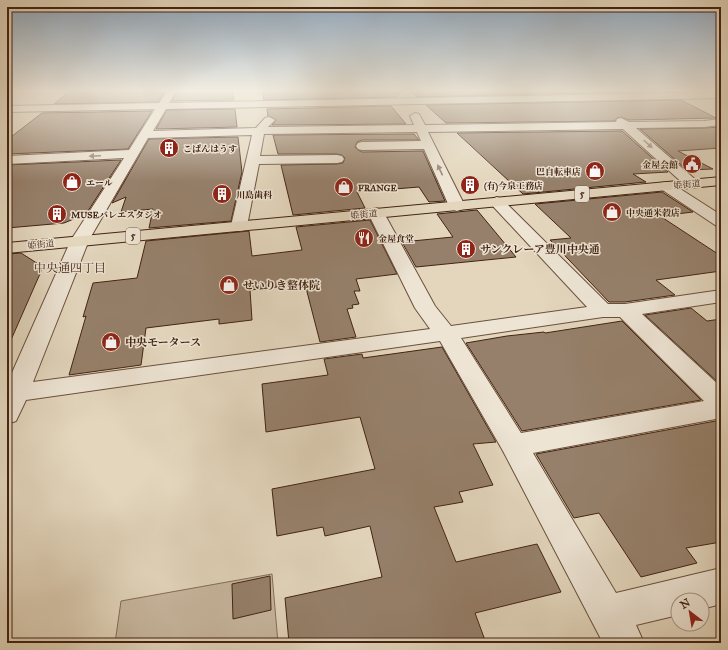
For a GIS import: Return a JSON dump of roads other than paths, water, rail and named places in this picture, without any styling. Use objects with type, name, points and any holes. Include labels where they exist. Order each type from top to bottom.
[{"type":"main road","name":"姫街道","points":[[7,248],[721,181]]},
{"type":"street","points":[[7,414],[11,394],[80,240],[154,120]]},
{"type":"street","points":[[238,226],[259,131],[269,120]]},
{"type":"street","points":[[418,120],[457,206]]},
{"type":"street","points":[[621,120],[692,184]]},
{"type":"street","points":[[145,135],[259,131],[704,124],[721,122]]},
{"type":"street","points":[[362,146],[429,145]]},
{"type":"street","points":[[7,160],[134,154]]},
{"type":"street","points":[[253,160],[337,159]]},
{"type":"street","points":[[666,186],[721,222]]},
{"type":"street","points":[[497,202],[614,310],[721,402]]},
{"type":"street","points":[[376,213],[426,308],[456,347],[514,445],[615,628],[721,586]]},
{"type":"street","points":[[11,394],[721,296]]},
{"type":"street","points":[[514,445],[721,408]]},
{"type":"place","name":"こぱんはうす","points":[[169,148]]},
{"type":"place","name":"金屋会館","points":[[692,164]]},
{"type":"place","name":"巴自転車店","points":[[595,171]]},
{"type":"place","name":"エール","points":[[72,182]]},
{"type":"place","name":"(有)今泉工務店","points":[[470,185]]},
{"type":"place","name":"FRANGE","points":[[344,187]]},
{"type":"place","name":"川島歯科","points":[[222,194]]},
{"type":"place","name":"中央通米穀店","points":[[612,212]]},
{"type":"place","name":"MUSEバレエスタジオ","points":[[57,214]]},
{"type":"place","name":"金屋食堂","points":[[364,238]]},
{"type":"place","name":"サンクレーア豊川中央通","points":[[466,249]]},
{"type":"place","name":"せいりき整体院","points":[[229,285]]},
{"type":"place","name":"中央モータース","points":[[111,342]]},
{"type":"district","name":"中央通四丁目","points":[[70,268]]}]
